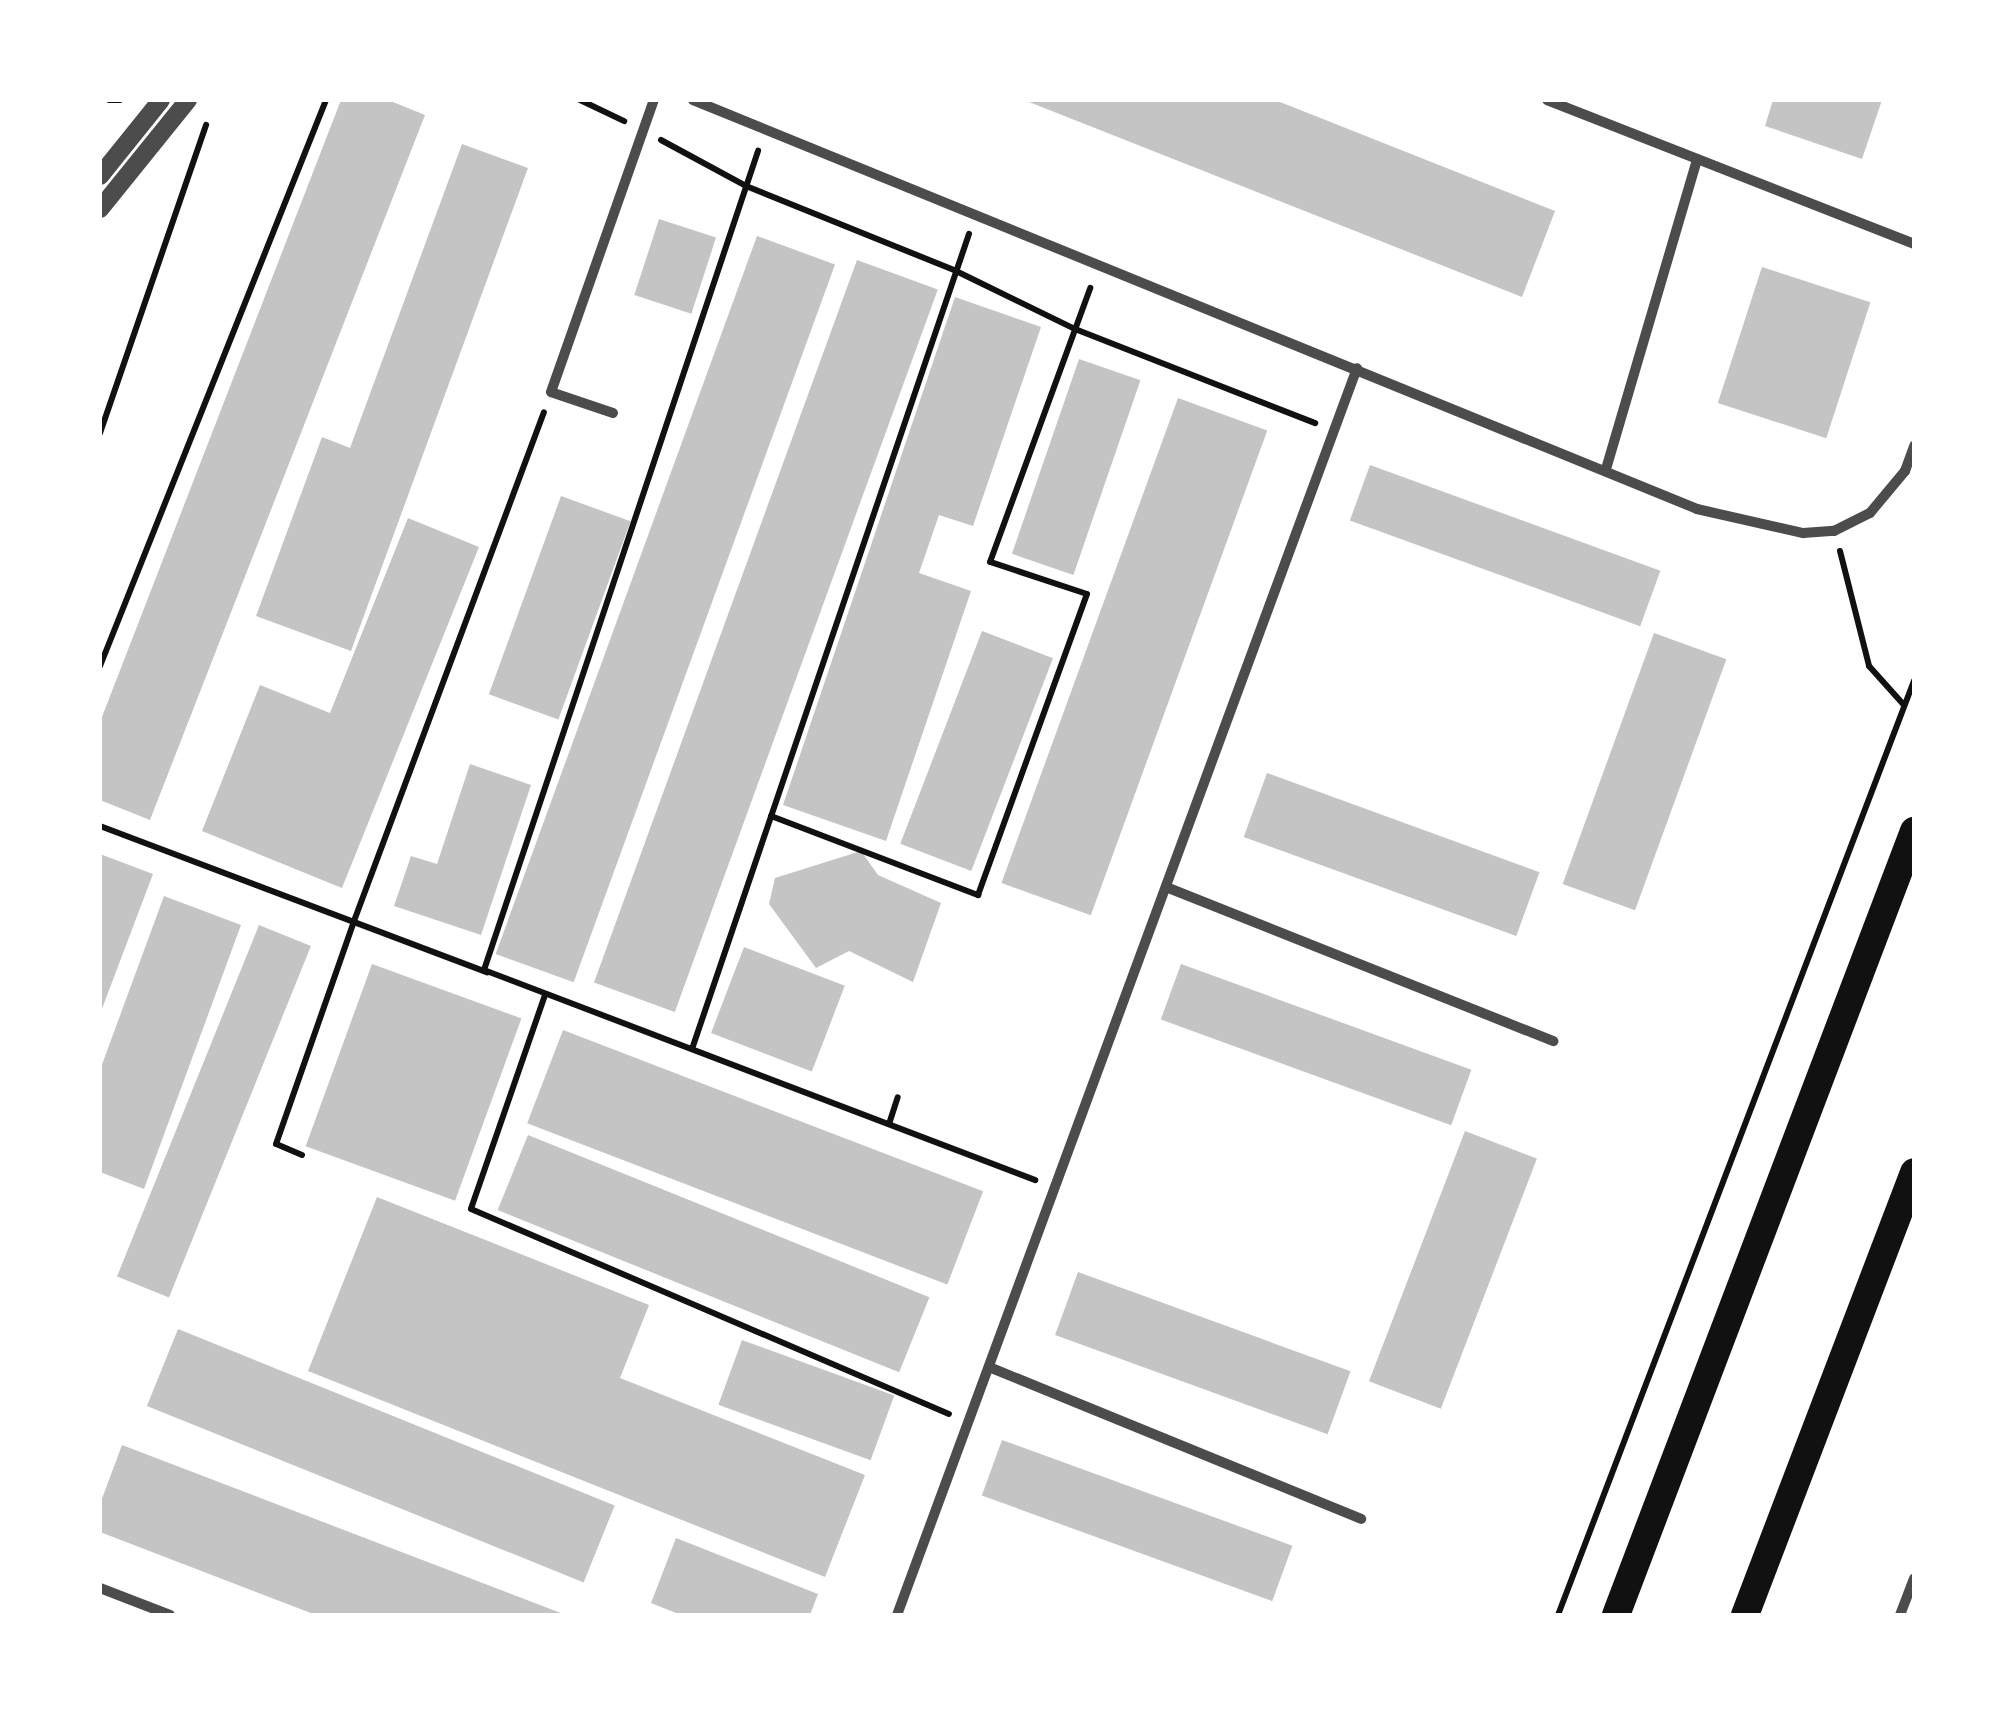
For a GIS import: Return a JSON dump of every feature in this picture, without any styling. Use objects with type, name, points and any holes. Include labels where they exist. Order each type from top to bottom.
[{"type":"highway","points":[[1616,1615],[1914,831]]},
{"type":"highway","points":[[1745,1615],[1914,1172]]},
{"type":"street","points":[[100,176],[161,100]]},
{"type":"street","points":[[100,209],[188,100]]},
{"type":"street","points":[[613,413],[551,392],[654,100]]},
{"type":"street","points":[[692,100],[1606,469],[1696,509],[1803,533],[1834,530],[1870,513],[1905,471],[1914,446]]},
{"type":"street","points":[[1546,100],[1914,244]]},
{"type":"street","points":[[1606,469],[1697,159]]},
{"type":"street","points":[[898,1615],[1357,368]]},
{"type":"street","points":[[1166,887],[1554,1041]]},
{"type":"street","points":[[988,1368],[1361,1519]]},
{"type":"street","points":[[1900,1615],[1914,1579]]},
{"type":"street","points":[[100,1588],[170,1615]]},
{"type":"path","points":[[109,100],[120,100]]},
{"type":"path","points":[[100,666],[326,100]]},
{"type":"path","points":[[580,100],[746,186],[956,271],[1075,329],[1334,431]]},
{"type":"path","points":[[100,433],[208,118]]},
{"type":"path","points":[[484,970],[766,130]]},
{"type":"path","points":[[692,1049],[975,214]]},
{"type":"path","points":[[771,816],[978,895],[1086,594],[990,562],[1099,264]]},
{"type":"path","points":[[302,1155],[276,1144],[354,920],[551,392]]},
{"type":"path","points":[[1834,530],[1869,666],[1904,705]]},
{"type":"path","points":[[1558,1615],[1914,681]]},
{"type":"path","points":[[100,826],[544,995]]},
{"type":"path","points":[[484,970],[544,995]]},
{"type":"path","points":[[484,970],[1055,1188]]},
{"type":"path","points":[[544,995],[471,1209],[909,1393],[968,1423]]},
{"type":"path","points":[[889,1124],[898,1098]]},
{"type":"building","points":[[341,100],[388,100],[425,115],[150,820],[100,800],[100,722]]},
{"type":"building","points":[[1024,100],[1275,100],[1555,211],[1522,297]]},
{"type":"building","points":[[1773,100],[1882,100],[1862,159],[1765,126]]},
{"type":"building","points":[[462,144],[528,168],[351,651],[256,616],[322,437],[350,448]]},
{"type":"building","points":[[659,219],[716,238],[691,314],[634,295]]},
{"type":"building","points":[[757,236],[835,264],[574,982],[496,954]]},
{"type":"building","points":[[857,260],[938,289],[675,1012],[594,983]]},
{"type":"building","points":[[1762,267],[1870,302],[1826,438],[1718,403]]},
{"type":"building","points":[[955,297],[1041,327],[973,526],[939,515],[919,573],[971,591],[886,841],[783,805]]},
{"type":"building","points":[[1079,359],[1140,380],[1073,575],[1012,554]]},
{"type":"building","points":[[1178,398],[1267,430],[1091,915],[1002,883]]},
{"type":"building","points":[[1370,465],[1660,571],[1640,626],[1350,520]]},
{"type":"building","points":[[561,496],[631,521],[558,720],[489,694]]},
{"type":"building","points":[[408,518],[479,547],[342,888],[202,831],[260,685],[330,713]]},
{"type":"building","points":[[982,631],[1053,658],[971,871],[900,844]]},
{"type":"building","points":[[1654,633],[1726,659],[1635,910],[1563,884]]},
{"type":"building","points":[[470,764],[531,785],[481,935],[394,906],[411,856],[437,864]]},
{"type":"building","points":[[1267,773],[1540,872],[1516,936],[1244,837]]},
{"type":"building","points":[[861,851],[878,875],[941,903],[913,982],[849,951],[816,968],[769,904],[775,878]]},
{"type":"building","points":[[100,854],[153,874],[100,1014]]},
{"type":"building","points":[[164,896],[241,925],[144,1189],[100,1172],[100,1070]]},
{"type":"building","points":[[259,925],[311,946],[169,1297],[117,1276]]},
{"type":"building","points":[[744,947],[845,986],[812,1072],[711,1033]]},
{"type":"building","points":[[372,964],[521,1018],[455,1201],[306,1146]]},
{"type":"building","points":[[1181,964],[1471,1070],[1451,1125],[1161,1019]]},
{"type":"building","points":[[563,1030],[983,1191],[947,1285],[527,1123]]},
{"type":"building","points":[[1465,1131],[1537,1159],[1441,1409],[1369,1381]]},
{"type":"building","points":[[528,1135],[929,1297],[899,1372],[498,1210]]},
{"type":"building","points":[[377,1197],[649,1305],[620,1378],[865,1475],[825,1577],[308,1371]]},
{"type":"building","points":[[1078,1272],[1351,1371],[1328,1434],[1055,1335]]},
{"type":"building","points":[[178,1329],[615,1505],[584,1582],[147,1406]]},
{"type":"building","points":[[742,1340],[894,1395],[871,1460],[718,1405]]},
{"type":"building","points":[[1002,1440],[1292,1546],[1272,1601],[982,1495]]},
{"type":"building","points":[[122,1445],[566,1615],[316,1615],[100,1532],[100,1504]]},
{"type":"building","points":[[676,1538],[818,1594],[810,1615],[681,1615],[651,1603]]}]
